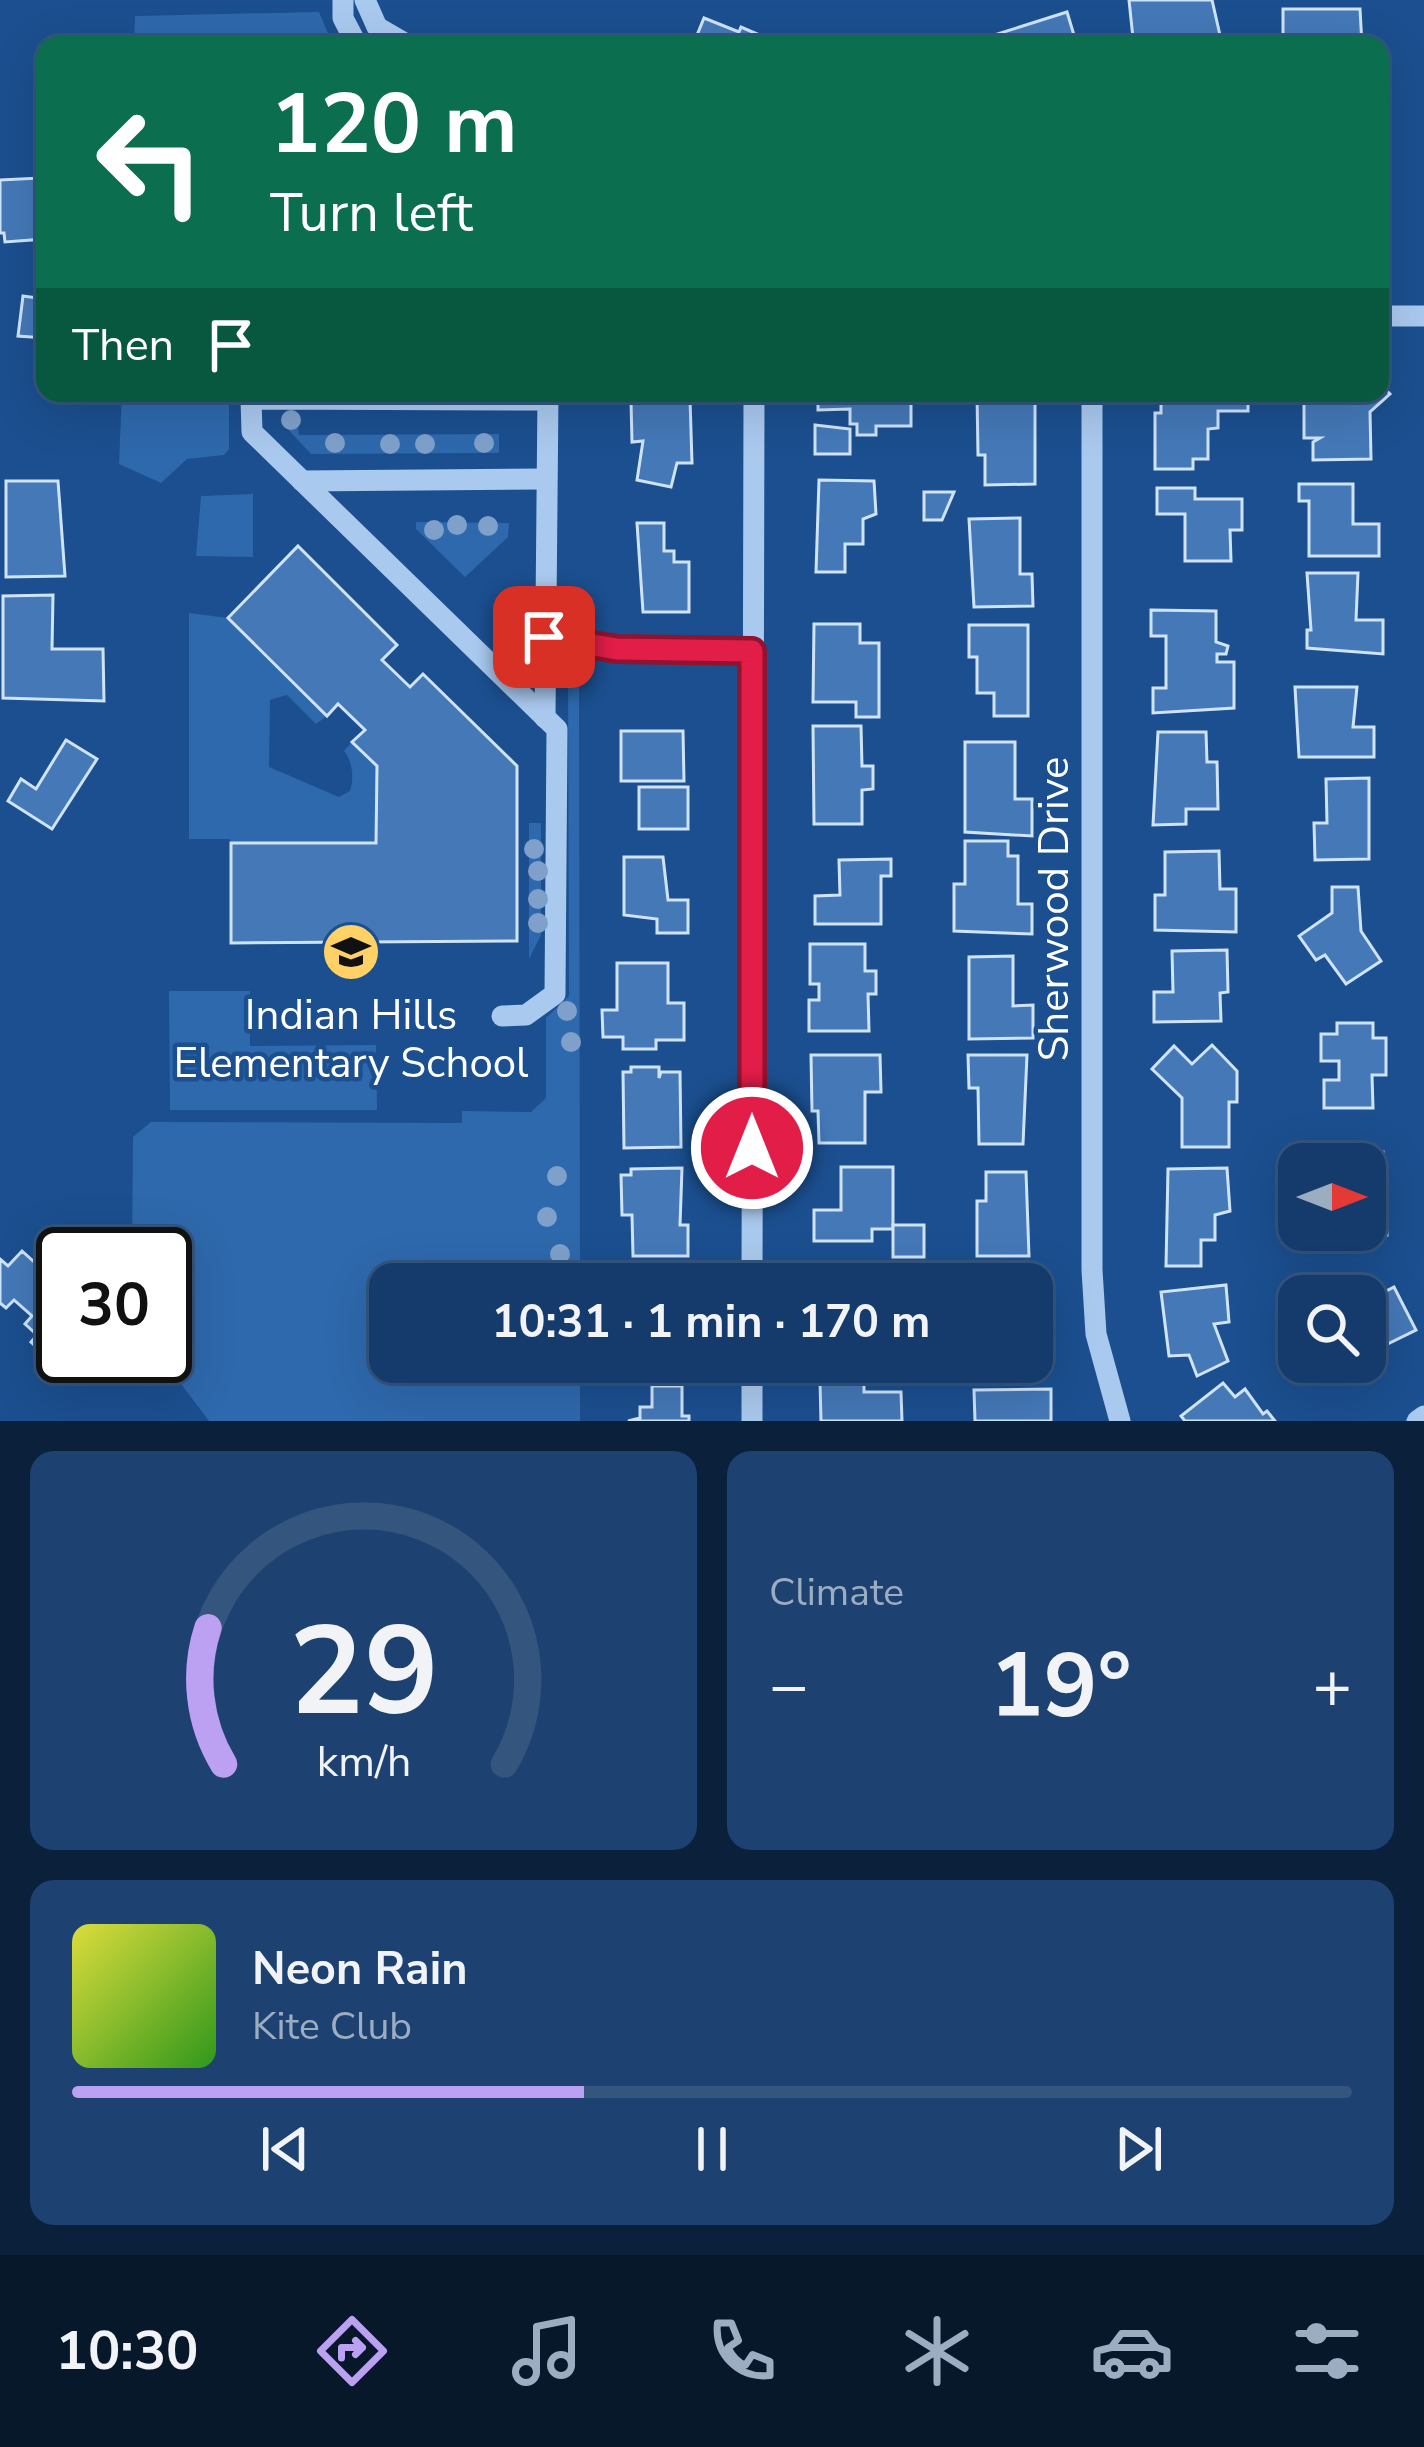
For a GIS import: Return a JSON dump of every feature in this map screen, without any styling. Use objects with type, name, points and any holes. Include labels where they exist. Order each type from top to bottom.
[{"type":"street","points":[[343,0],[343,18],[352,36]]},
{"type":"street","points":[[365,0],[377,27],[392,36]]},
{"type":"street","points":[[1389,316],[1424,316]]},
{"type":"street","points":[[251,402],[252,432],[556,729],[555,994],[526,1016],[502,1016]]},
{"type":"street","points":[[544,402],[545,718]]},
{"type":"street","points":[[752,1263],[754,402]]},
{"type":"street","name":"Sherwood Drive","points":[[1092,402],[1092,1270],[1096,1334],[1120,1421]]},
{"type":"street","points":[[302,481],[544,479]]},
{"type":"street","points":[[544,637],[617,649],[752,651]]},
{"type":"street","points":[[752,1383],[752,1421]]},
{"type":"shaded area","points":[[319,12],[329,36],[134,36],[135,16]]},
{"type":"shaded area","points":[[122,402],[229,402],[229,449],[224,455],[187,459],[161,483],[119,464]]},
{"type":"shaded area","points":[[286,413],[297,415],[299,435],[499,434],[499,453],[311,454],[284,425]]},
{"type":"shaded area","points":[[253,494],[253,557],[196,556],[201,496]]},
{"type":"shaded area","points":[[416,522],[509,523],[508,537],[465,577],[416,529]]},
{"type":"shaded area","points":[[189,613],[228,618],[327,716],[316,724],[287,695],[270,700],[269,767],[339,797],[350,791],[351,765],[344,751],[352,742],[377,766],[376,843],[189,839]]},
{"type":"shaded area","points":[[579,658],[580,1263],[369,1263],[369,1383],[580,1383],[580,1421],[209,1421],[180,1383],[192,1383],[192,1227],[132,1227],[133,1137],[151,1122],[462,1123],[462,1111],[531,1112],[546,1098],[546,1018],[569,996],[568,663]]},
{"type":"shaded area","points":[[529,823],[541,823],[541,935],[529,959]]},
{"type":"shaded area","points":[[169,991],[250,991],[250,1046],[376,1045],[377,1110],[170,1110]]},
{"type":"building","points":[[1129,0],[1212,0],[1220,36],[1138,36],[1133,36]]},
{"type":"building","points":[[1283,9],[1360,9],[1362,36],[1283,36]]},
{"type":"building","points":[[1067,12],[1074,36],[991,36]]},
{"type":"building","points":[[704,18],[762,36],[697,36]]},
{"type":"building","points":[[36,178],[36,240],[5,242],[0,233],[0,180]]},
{"type":"building","points":[[23,296],[36,298],[36,337],[18,336]]},
{"type":"building","points":[[631,402],[690,402],[692,463],[677,463],[671,487],[637,480],[643,441],[632,442]]},
{"type":"building","points":[[818,402],[911,402],[911,426],[876,426],[876,435],[857,435],[857,424],[850,424],[850,409],[818,410]]},
{"type":"building","points":[[977,402],[1035,402],[1035,484],[985,485],[985,455],[978,455]]},
{"type":"building","points":[[1161,402],[1248,402],[1248,411],[1218,411],[1218,428],[1208,429],[1208,459],[1193,459],[1193,469],[1155,469],[1155,413],[1161,413]]},
{"type":"building","points":[[1304,402],[1381,402],[1370,412],[1371,459],[1313,460],[1313,442],[1320,438],[1304,438]]},
{"type":"building","points":[[815,425],[850,429],[850,454],[815,454]]},
{"type":"building","points":[[819,480],[874,481],[876,514],[863,519],[863,544],[845,544],[845,572],[816,572]]},
{"type":"building","points":[[6,481],[58,481],[65,576],[6,577]]},
{"type":"building","points":[[1299,484],[1353,484],[1353,524],[1379,524],[1379,556],[1309,556],[1309,501],[1299,501]]},
{"type":"building","points":[[1157,488],[1195,488],[1195,499],[1242,499],[1242,530],[1230,530],[1231,561],[1185,561],[1185,514],[1157,514]]},
{"type":"building","points":[[924,492],[954,492],[942,520],[924,520]]},
{"type":"building","points":[[1020,518],[1020,574],[1032,574],[1033,606],[974,607],[969,519]]},
{"type":"building","points":[[637,523],[664,523],[664,551],[674,551],[674,562],[689,562],[689,612],[643,612]]},
{"type":"building","name":"Indian Hills Elementary School","points":[[298,546],[397,645],[382,660],[410,687],[423,674],[517,766],[517,941],[231,943],[231,843],[376,843],[377,766],[352,742],[365,730],[338,704],[327,716],[228,618]]},
{"type":"building","points":[[1307,573],[1358,573],[1356,620],[1383,620],[1383,654],[1307,648],[1307,630],[1311,630]]},
{"type":"building","points":[[53,595],[52,649],[103,649],[104,701],[3,698],[3,596]]},
{"type":"building","points":[[1151,610],[1216,611],[1216,642],[1228,646],[1226,654],[1217,654],[1217,662],[1234,662],[1234,708],[1153,713],[1153,688],[1166,688],[1166,636],[1151,636]]},
{"type":"building","points":[[814,624],[860,624],[860,643],[879,643],[879,717],[856,717],[856,702],[813,702]]},
{"type":"building","points":[[969,625],[1028,625],[1028,716],[994,716],[994,693],[977,693],[977,657],[969,657]]},
{"type":"building","points":[[1295,687],[1357,687],[1353,727],[1374,727],[1374,757],[1299,757]]},
{"type":"building","points":[[813,726],[861,726],[862,766],[873,766],[873,789],[862,790],[862,824],[814,824]]},
{"type":"building","points":[[621,731],[683,731],[684,781],[621,781]]},
{"type":"building","points":[[1158,732],[1206,732],[1207,762],[1217,762],[1218,809],[1186,809],[1186,824],[1153,825]]},
{"type":"building","points":[[66,740],[97,759],[52,829],[8,801],[21,779],[36,789]]},
{"type":"building","points":[[965,742],[1015,742],[1015,799],[1032,799],[1032,836],[965,832]]},
{"type":"building","points":[[1369,778],[1369,859],[1315,860],[1314,823],[1327,823],[1326,779]]},
{"type":"building","points":[[639,787],[688,787],[688,829],[639,829]]},
{"type":"building","points":[[965,841],[1008,841],[1008,856],[1018,856],[1018,904],[1032,904],[1032,934],[954,931],[954,884],[965,884]]},
{"type":"building","points":[[1219,851],[1220,889],[1236,889],[1236,932],[1155,930],[1155,895],[1165,895],[1165,852]]},
{"type":"building","points":[[624,857],[663,857],[668,900],[688,900],[688,933],[657,933],[657,919],[624,915]]},
{"type":"building","points":[[891,859],[891,876],[881,876],[881,924],[815,924],[815,896],[840,895],[839,860]]},
{"type":"building","points":[[1332,887],[1358,887],[1361,931],[1381,961],[1346,984],[1325,955],[1316,960],[1299,936],[1332,913]]},
{"type":"building","points":[[810,944],[865,944],[865,971],[876,971],[876,994],[868,994],[869,1031],[809,1031],[809,1000],[819,1000],[819,984],[810,984]]},
{"type":"building","points":[[1227,950],[1228,992],[1220,993],[1221,1021],[1154,1022],[1154,992],[1173,992],[1172,951]]},
{"type":"building","points":[[1013,956],[1013,1006],[1033,1005],[1033,1038],[969,1039],[969,957]]},
{"type":"building","points":[[617,963],[668,963],[668,1003],[684,1003],[684,1040],[656,1040],[656,1049],[623,1049],[623,1037],[603,1037],[602,1010],[617,1010]]},
{"type":"building","points":[[1337,1023],[1373,1023],[1373,1038],[1386,1038],[1386,1075],[1372,1075],[1373,1108],[1324,1108],[1324,1080],[1339,1080],[1339,1061],[1321,1061],[1321,1034],[1337,1034]]},
{"type":"building","points":[[1212,1045],[1237,1071],[1237,1102],[1229,1102],[1229,1147],[1182,1147],[1182,1098],[1152,1069],[1174,1046],[1192,1064]]},
{"type":"building","points":[[811,1055],[880,1055],[881,1092],[865,1092],[865,1143],[819,1143],[818,1111],[812,1111]]},
{"type":"building","points":[[968,1055],[1027,1055],[1023,1144],[979,1144],[978,1088],[969,1088]]},
{"type":"building","points":[[631,1067],[659,1067],[659,1078],[661,1072],[680,1072],[681,1147],[624,1148],[623,1072],[631,1072]]},
{"type":"building","points":[[841,1167],[893,1167],[893,1229],[872,1229],[872,1241],[814,1241],[814,1210],[841,1210]]},
{"type":"building","points":[[682,1168],[680,1225],[688,1225],[688,1256],[633,1256],[632,1215],[622,1215],[621,1175],[631,1175],[631,1169]]},
{"type":"building","points":[[1227,1168],[1230,1211],[1215,1215],[1215,1240],[1201,1240],[1201,1266],[1166,1266],[1168,1169]]},
{"type":"building","points":[[986,1172],[1026,1172],[1029,1256],[977,1256],[977,1201],[986,1201]]},
{"type":"building","points":[[893,1225],[924,1225],[924,1257],[893,1257]]},
{"type":"building","points":[[22,1251],[36,1264],[36,1334],[25,1324],[32,1316],[14,1300],[6,1308],[0,1303],[0,1259],[8,1266]]},
{"type":"building","points":[[1226,1285],[1229,1322],[1214,1324],[1228,1361],[1197,1376],[1189,1355],[1169,1356],[1161,1292]]},
{"type":"building","points":[[1394,1287],[1416,1330],[1386,1345],[1386,1291]]},
{"type":"building","points":[[820,1383],[864,1383],[864,1392],[901,1392],[902,1421],[821,1421]]},
{"type":"building","points":[[1223,1383],[1235,1397],[1245,1389],[1263,1414],[1267,1411],[1275,1421],[1185,1421],[1181,1416]]},
{"type":"building","points":[[652,1386],[682,1386],[682,1416],[689,1416],[689,1421],[628,1421],[640,1418],[640,1407],[652,1407]]},
{"type":"building","points":[[1051,1389],[1051,1421],[975,1421],[974,1390]]},
{"type":"place","name":"Indian Hills Elementary School","points":[[351,952]]},
{"type":"route","points":[[544,637],[617,649],[752,651],[752,1148]]}]
